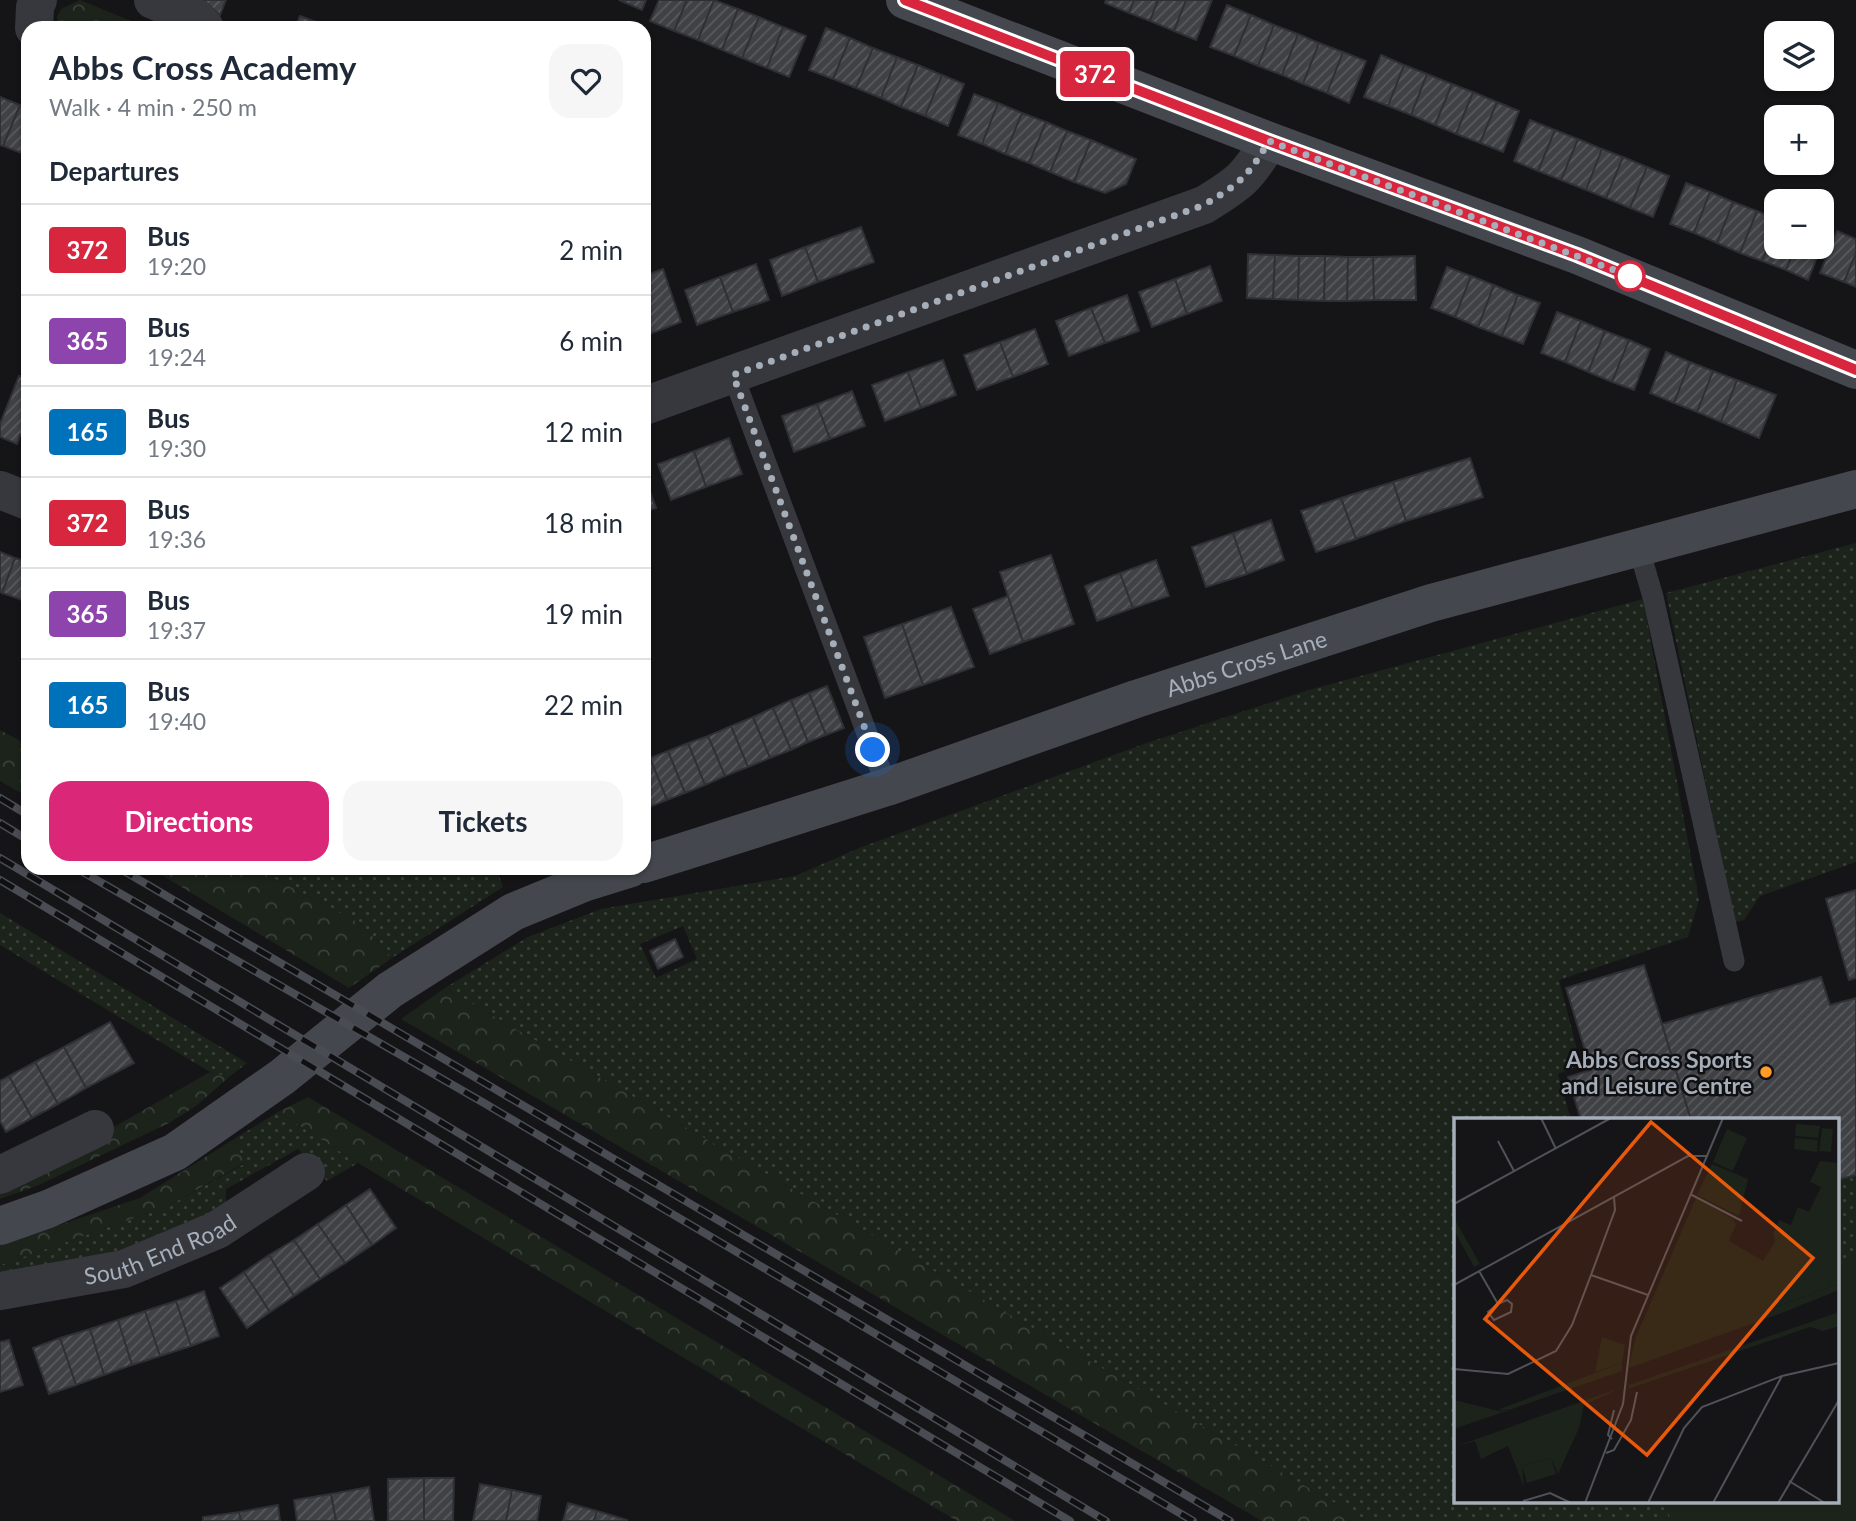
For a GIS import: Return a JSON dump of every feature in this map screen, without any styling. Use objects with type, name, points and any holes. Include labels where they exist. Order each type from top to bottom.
[{"type":"street","points":[[34,21],[38,0]]},
{"type":"street","points":[[153,0],[199,21]]},
{"type":"street","points":[[905,0],[1269,141],[1577,255],[1856,370]]},
{"type":"street","points":[[651,404],[1204,205],[1240,182],[1252,169],[1269,141]]},
{"type":"street","name":"Abbs Cross Lane","points":[[651,862],[887,787],[1136,699],[1431,603],[1856,489]]},
{"type":"street","points":[[0,490],[21,498]]},
{"type":"street","points":[[0,1226],[48,1209],[175,1152],[282,1077],[390,990],[513,912],[608,875]]},
{"type":"street","points":[[0,1175],[94,1129]]},
{"type":"street","name":"South End Road","points":[[0,1291],[124,1269],[217,1230],[306,1172]]},
{"type":"lane","points":[[733,375],[887,787]]},
{"type":"lane","points":[[1639,549],[1653,597],[1734,961]]},
{"type":"green space","points":[[80,0],[131,21],[57,21],[61,9]]},
{"type":"green space","points":[[1856,543],[1856,862],[1760,896],[1744,920],[1735,922],[1666,593]]},
{"type":"green space","points":[[1643,599],[1699,900],[1688,937],[1559,980],[1581,1065],[1558,1074],[1570,1118],[1454,1118],[1454,1504],[1839,1504],[1839,1179],[1856,1175],[1856,1521],[1366,1521],[445,988],[528,937],[601,909],[795,876],[859,848],[1144,744],[1309,690]],"holes":[[[683,926],[697,959],[656,978],[640,944]]]},
{"type":"green space","points":[[0,730],[21,741],[21,793],[0,781]]},
{"type":"green space","points":[[162,875],[267,875],[361,924],[392,958],[349,988]]},
{"type":"green space","points":[[267,875],[499,875],[503,887],[392,958],[361,924]]},
{"type":"green space","points":[[0,913],[247,1063],[229,1077],[210,1072],[0,945]]},
{"type":"green space","points":[[445,988],[1366,1521],[1262,1521],[401,1019]]},
{"type":"green space","points":[[210,1072],[229,1077],[196,1106],[169,1123],[39,1185],[0,1199],[0,1187],[107,1131]]},
{"type":"green space","points":[[308,1097],[1015,1521],[957,1521],[358,1163],[278,1112]]},
{"type":"green space","points":[[278,1112],[358,1163],[327,1181],[298,1149],[226,1189],[226,1206],[111,1261],[0,1277],[0,1265],[166,1207],[244,1164],[234,1139]]},
{"type":"green space","points":[[234,1139],[244,1163],[166,1207],[0,1265],[0,1245],[140,1198]]},
{"type":"green space","points":[[1856,1260],[1856,1521],[1669,1521],[1670,1504],[1839,1504],[1839,1267]]},
{"type":"building","points":[[203,0],[226,0],[220,15]]},
{"type":"building","points":[[619,0],[646,0],[642,10]]},
{"type":"building","points":[[659,0],[687,0],[674,31],[650,21]]},
{"type":"building","points":[[687,0],[714,0],[698,40],[674,31]]},
{"type":"building","points":[[714,0],[738,9],[722,50],[698,40]]},
{"type":"building","points":[[1106,0],[1134,0],[1129,13],[1105,3]]},
{"type":"building","points":[[1134,0],[1158,0],[1150,21],[1129,13]]},
{"type":"building","points":[[1158,0],[1186,0],[1174,31],[1150,21]]},
{"type":"building","points":[[1186,0],[1212,0],[1196,40],[1174,31]]},
{"type":"building","points":[[1227,5],[1251,15],[1234,56],[1210,47]]},
{"type":"building","points":[[738,9],[759,17],[742,58],[722,50]]},
{"type":"building","points":[[1251,15],[1274,25],[1258,66],[1234,56]]},
{"type":"building","points":[[300,16],[313,21],[298,21]]},
{"type":"building","points":[[759,17],[783,27],[767,68],[742,58]]},
{"type":"building","points":[[1274,25],[1298,34],[1282,75],[1258,66]]},
{"type":"building","points":[[783,27],[806,36],[789,77],[767,68]]},
{"type":"building","points":[[826,28],[850,38],[833,79],[809,70]]},
{"type":"building","points":[[1298,34],[1319,43],[1303,84],[1282,75]]},
{"type":"building","points":[[850,38],[873,48],[856,88],[833,79]]},
{"type":"building","points":[[1319,43],[1343,52],[1327,93],[1303,84]]},
{"type":"building","points":[[873,48],[897,57],[881,98],[856,88]]},
{"type":"building","points":[[1343,52],[1366,61],[1349,103],[1327,93]]},
{"type":"building","points":[[1381,55],[1404,65],[1388,106],[1364,97]]},
{"type":"building","points":[[897,57],[918,65],[901,107],[881,98]]},
{"type":"building","points":[[918,65],[942,75],[925,116],[901,107]]},
{"type":"building","points":[[1404,65],[1427,74],[1411,115],[1388,106]]},
{"type":"building","points":[[1427,74],[1452,84],[1435,125],[1411,115]]},
{"type":"building","points":[[942,75],[964,84],[948,126],[925,116]]},
{"type":"building","points":[[1452,84],[1473,92],[1456,134],[1435,125]]},
{"type":"building","points":[[1473,92],[1497,102],[1480,143],[1456,134]]},
{"type":"building","points":[[974,94],[998,103],[982,144],[958,135]]},
{"type":"building","points":[[0,97],[20,105],[3,146],[0,145]]},
{"type":"building","points":[[1497,102],[1519,111],[1503,152],[1480,143]]},
{"type":"building","points":[[998,103],[1022,113],[1005,154],[982,144]]},
{"type":"building","points":[[20,105],[21,105],[21,153],[3,146]]},
{"type":"building","points":[[1022,113],[1046,122],[1029,163],[1005,154]]},
{"type":"building","points":[[1530,120],[1555,130],[1538,171],[1514,161]]},
{"type":"building","points":[[1046,122],[1067,131],[1050,172],[1029,163]]},
{"type":"building","points":[[1555,130],[1578,139],[1561,180],[1538,171]]},
{"type":"building","points":[[1067,131],[1091,140],[1074,182],[1050,172]]},
{"type":"building","points":[[1578,139],[1602,149],[1586,190],[1561,180]]},
{"type":"building","points":[[1091,140],[1136,159],[1126,184],[1105,193],[1074,182]]},
{"type":"building","points":[[1602,149],[1623,157],[1606,198],[1586,190]]},
{"type":"building","points":[[1623,157],[1647,167],[1630,208],[1606,198]]},
{"type":"building","points":[[1647,167],[1669,176],[1653,217],[1630,208]]},
{"type":"building","points":[[1686,183],[1710,192],[1694,233],[1670,224]]},
{"type":"building","points":[[1710,192],[1733,202],[1717,243],[1694,233]]},
{"type":"building","points":[[1733,202],[1757,211],[1740,253],[1717,243]]},
{"type":"building","points":[[1757,211],[1764,214],[1762,261],[1740,253]]},
{"type":"building","points":[[861,227],[874,262],[818,282],[805,247]]},
{"type":"building","points":[[1837,231],[1856,239],[1856,253],[1844,282],[1820,273],[1826,259],[1834,259],[1834,238]]},
{"type":"building","points":[[805,247],[818,282],[782,296],[770,260]]},
{"type":"building","points":[[1856,253],[1856,287],[1844,282]]},
{"type":"building","points":[[1248,254],[1275,255],[1273,299],[1247,298]]},
{"type":"building","points":[[1275,255],[1299,256],[1298,300],[1273,299]]},
{"type":"building","points":[[1299,256],[1325,256],[1324,301],[1298,300]]},
{"type":"building","points":[[1325,256],[1348,257],[1347,301],[1324,301]]},
{"type":"building","points":[[1415,256],[1416,300],[1374,300],[1373,257]]},
{"type":"building","points":[[1764,256],[1764,259],[1790,259],[1786,270],[1762,261]]},
{"type":"building","points":[[1348,257],[1373,257],[1374,300],[1347,301]]},
{"type":"building","points":[[1790,259],[1816,259],[1808,280],[1786,270]]},
{"type":"building","points":[[756,264],[769,300],[733,312],[720,277]]},
{"type":"building","points":[[1210,266],[1222,301],[1187,314],[1175,279]]},
{"type":"building","points":[[1447,267],[1471,276],[1455,317],[1431,308]]},
{"type":"building","points":[[663,269],[681,322],[651,333],[651,273]]},
{"type":"building","points":[[1471,276],[1494,285],[1478,327],[1455,317]]},
{"type":"building","points":[[720,277],[733,312],[697,325],[685,290]]},
{"type":"building","points":[[1175,279],[1187,314],[1152,327],[1139,292]]},
{"type":"building","points":[[1494,285],[1518,295],[1502,336],[1478,327]]},
{"type":"building","points":[[1127,295],[1139,331],[1105,343],[1091,308]]},
{"type":"building","points":[[1518,295],[1540,303],[1523,344],[1502,336]]},
{"type":"building","points":[[1091,308],[1105,343],[1069,356],[1056,321]]},
{"type":"building","points":[[1557,312],[1581,321],[1565,362],[1541,353]]},
{"type":"building","points":[[1581,321],[1605,331],[1588,372],[1565,362]]},
{"type":"building","points":[[1035,329],[1048,364],[1013,377],[1000,342]]},
{"type":"building","points":[[1605,331],[1629,340],[1612,382],[1588,372]]},
{"type":"building","points":[[1629,340],[1650,349],[1634,390],[1612,382]]},
{"type":"building","points":[[1000,342],[1013,377],[977,390],[964,355]]},
{"type":"building","points":[[1666,352],[1690,362],[1674,403],[1650,393]]},
{"type":"building","points":[[943,360],[956,395],[921,408],[908,372]]},
{"type":"building","points":[[1690,362],[1713,371],[1697,412],[1674,403]]},
{"type":"building","points":[[1713,371],[1737,380],[1721,422],[1697,412]]},
{"type":"building","points":[[908,372],[921,408],[885,421],[872,385]]},
{"type":"building","points":[[21,377],[21,436],[17,444],[0,437],[0,424]]},
{"type":"building","points":[[1737,380],[1776,395],[1759,438],[1721,422]]},
{"type":"building","points":[[852,391],[865,426],[830,439],[817,404]]},
{"type":"building","points":[[817,404],[830,439],[794,452],[782,416]]},
{"type":"building","points":[[729,438],[742,474],[706,487],[694,451]]},
{"type":"building","points":[[694,451],[706,487],[671,500],[658,464]]},
{"type":"building","points":[[1470,458],[1483,497],[1406,521],[1393,482]]},
{"type":"building","points":[[1393,482],[1406,521],[1356,539],[1341,498]]},
{"type":"building","points":[[651,494],[656,508],[651,510]]},
{"type":"building","points":[[1341,498],[1356,539],[1316,552],[1301,511]]},
{"type":"building","points":[[1271,520],[1284,560],[1247,574],[1233,533]]},
{"type":"building","points":[[1233,533],[1247,574],[1206,587],[1192,547]]},
{"type":"building","points":[[0,552],[15,558],[2,593],[0,592]]},
{"type":"building","points":[[1051,555],[1074,624],[1023,642],[1000,572]]},
{"type":"building","points":[[15,558],[21,560],[21,600],[2,593]]},
{"type":"building","points":[[1156,560],[1169,596],[1133,608],[1120,573]]},
{"type":"building","points":[[1120,573],[1133,608],[1097,621],[1085,586]]},
{"type":"building","points":[[1008,596],[1023,642],[990,654],[973,609]]},
{"type":"building","points":[[951,607],[974,667],[923,685],[902,624]]},
{"type":"building","points":[[902,624],[923,685],[885,698],[864,637]]},
{"type":"building","points":[[827,686],[844,728],[826,735],[809,693]]},
{"type":"building","points":[[809,693],[826,735],[808,742],[791,700]]},
{"type":"building","points":[[791,700],[808,742],[791,750],[773,708]]},
{"type":"building","points":[[773,708],[791,750],[770,758],[753,717]]},
{"type":"building","points":[[753,717],[770,758],[748,767],[731,726]]},
{"type":"building","points":[[731,726],[748,767],[725,776],[708,736]]},
{"type":"building","points":[[708,736],[725,776],[705,785],[688,743]]},
{"type":"building","points":[[688,743],[705,785],[685,793],[668,751]]},
{"type":"building","points":[[668,751],[685,793],[667,800],[651,758]]},
{"type":"building","points":[[651,760],[667,800],[651,806]]},
{"type":"building","points":[[1856,890],[1856,978],[1849,980],[1826,899]]},
{"type":"building","points":[[675,939],[683,957],[658,969],[650,951]]},
{"type":"building","points":[[1644,965],[1690,1118],[1580,1118],[1568,1077],[1591,1070],[1566,988]]},
{"type":"building","name":"Abbs Cross Sports and Leisure Centre","points":[[1821,977],[1830,1005],[1856,998],[1856,1175],[1839,1179],[1839,1118],[1690,1118],[1662,1024]]},
{"type":"building","points":[[110,1022],[134,1063],[86,1088],[64,1047]]},
{"type":"building","points":[[64,1047],[86,1088],[58,1104],[35,1062]]},
{"type":"building","points":[[35,1062],[58,1104],[32,1118],[9,1076]]},
{"type":"building","points":[[9,1076],[32,1118],[6,1132],[0,1121],[0,1081]]},
{"type":"building","points":[[370,1189],[396,1228],[372,1245],[346,1205]]},
{"type":"building","points":[[346,1205],[372,1245],[345,1263],[318,1224]]},
{"type":"building","points":[[318,1224],[345,1263],[320,1279],[294,1240]]},
{"type":"building","points":[[294,1240],[320,1279],[294,1296],[269,1255]]},
{"type":"building","points":[[269,1255],[294,1296],[270,1312],[244,1272]]},
{"type":"building","points":[[244,1272],[270,1312],[247,1328],[220,1288]]},
{"type":"building","points":[[204,1291],[219,1336],[191,1346],[176,1301]]},
{"type":"building","points":[[176,1301],[191,1346],[160,1356],[145,1311]]},
{"type":"building","points":[[145,1311],[160,1356],[132,1365],[118,1320]]},
{"type":"building","points":[[118,1320],[132,1365],[104,1375],[90,1329]]},
{"type":"building","points":[[90,1329],[104,1375],[76,1385],[60,1338]]},
{"type":"building","points":[[60,1338],[76,1385],[49,1394],[33,1348]]},
{"type":"building","points":[[9,1340],[23,1385],[0,1392],[0,1342]]},
{"type":"building","points":[[424,1478],[424,1521],[388,1521],[388,1479]]},
{"type":"building","points":[[424,1478],[454,1478],[453,1521],[424,1521]]},
{"type":"building","points":[[480,1484],[512,1490],[506,1521],[473,1521]]},
{"type":"building","points":[[369,1487],[374,1521],[336,1521],[331,1494]]},
{"type":"building","points":[[512,1490],[541,1496],[537,1521],[506,1521]]},
{"type":"building","points":[[331,1494],[336,1521],[297,1521],[294,1500]]},
{"type":"building","points":[[568,1503],[597,1511],[594,1521],[563,1521]]},
{"type":"building","points":[[278,1505],[280,1521],[241,1521],[239,1512]]},
{"type":"building","points":[[597,1511],[627,1520],[594,1521]]},
{"type":"building","points":[[239,1512],[241,1521],[203,1521],[203,1517]]},
{"type":"railway","points":[[0,798],[21,811]]},
{"type":"railway","points":[[0,823],[21,836]]},
{"type":"railway","points":[[0,858],[21,871]]},
{"type":"railway","points":[[28,875],[1106,1521]]},
{"type":"railway","points":[[88,875],[484,1103],[1193,1521]]},
{"type":"railway","points":[[131,875],[1230,1521]]},
{"type":"railway","points":[[0,880],[1070,1521]]},
{"type":"bus line","name":"372","points":[[905,0],[1269,141],[1577,255],[1856,370]]},
{"type":"place","name":"Abbs Cross Sports and Leisure Centre","points":[[1766,1072]]},
{"type":"route","points":[[873,750],[733,375],[1204,205],[1240,182],[1252,169],[1269,141],[1630,276]]}]
